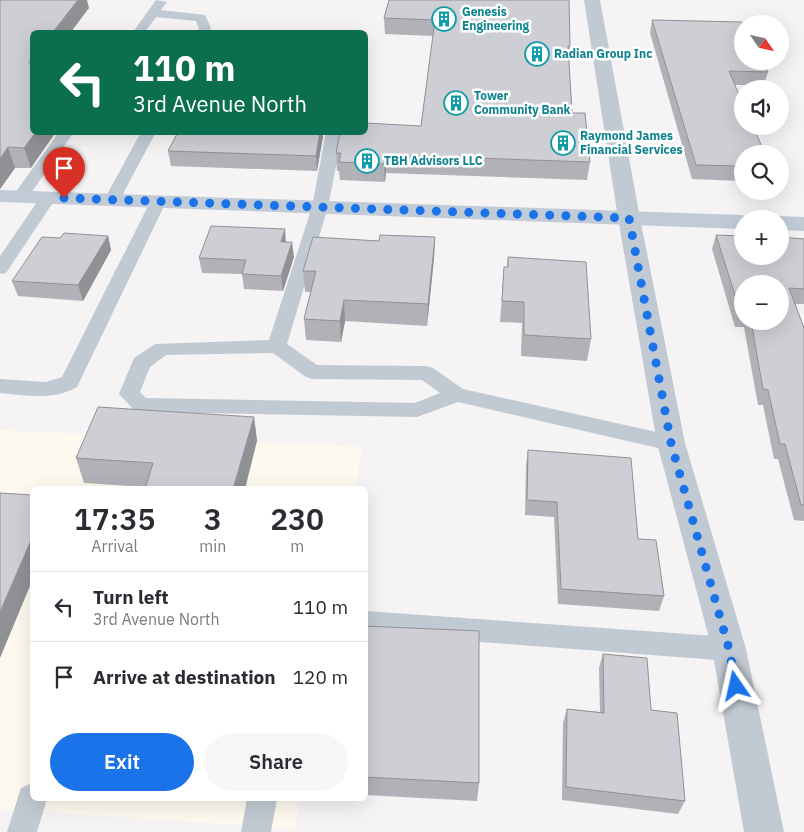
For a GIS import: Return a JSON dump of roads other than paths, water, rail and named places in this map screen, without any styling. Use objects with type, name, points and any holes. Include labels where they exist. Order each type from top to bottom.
[{"type":"main road","points":[[10,197],[734,222]]},
{"type":"main road","points":[[789,223],[804,224]]},
{"type":"street","points":[[592,0],[629,218],[671,443],[729,649],[764,832]]},
{"type":"lane","points":[[140,30],[162,0]]},
{"type":"lane","points":[[153,13],[201,18],[204,30]]},
{"type":"lane","points":[[10,197],[64,135]]},
{"type":"lane","points":[[112,200],[147,135]]},
{"type":"lane","points":[[277,346],[320,208],[334,135]]},
{"type":"lane","points":[[0,269],[48,198]]},
{"type":"lane","points":[[0,386],[53,389],[64,387],[70,382],[158,202]]},
{"type":"lane","points":[[457,395],[417,410],[141,406],[130,394],[141,363],[162,349],[277,346],[312,372],[426,373],[457,395],[671,443]]},
{"type":"lane","points":[[368,622],[729,649]]},
{"type":"lane","points":[[22,832],[31,801]]},
{"type":"lane","points":[[256,832],[262,801]]},
{"type":"place","name":"Genesis Engineering","points":[[444,19]]},
{"type":"place","name":"Radian Group Inc","points":[[537,54]]},
{"type":"place","name":"Tower Community Bank","points":[[456,103]]},
{"type":"place","name":"Raymond James Financial Services","points":[[563,143]]},
{"type":"place","name":"TBH Advisors LLC","points":[[367,161]]}]
